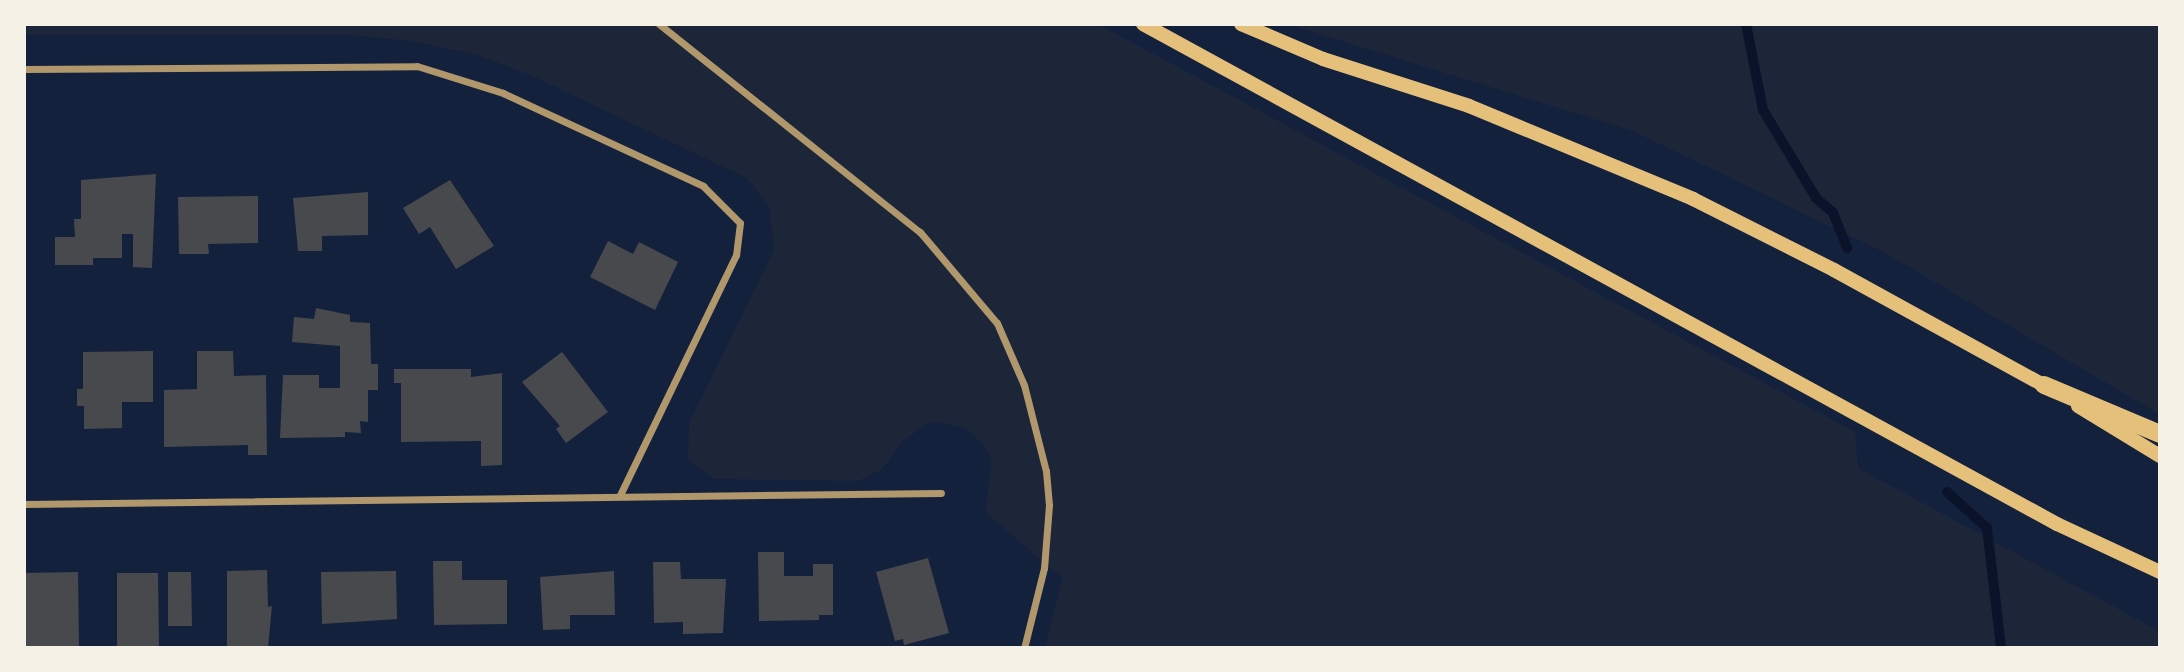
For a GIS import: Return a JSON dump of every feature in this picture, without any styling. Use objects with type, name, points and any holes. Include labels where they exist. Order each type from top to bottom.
[{"type":"main road","points":[[1143,24],[2057,524],[2160,572]]},
{"type":"main road","points":[[1241,24],[1323,59],[1469,106],[1693,199],[2044,385],[2160,456]]},
{"type":"main road","points":[[2044,385],[2160,434]]},
{"type":"street","points":[[659,24],[920,232],[997,323],[1024,385],[1046,471],[1049,505],[1044,568],[1024,648]]},
{"type":"street","points":[[24,69],[417,65],[503,93],[669,167],[703,186],[736,216],[740,237],[726,282],[620,495]]},
{"type":"street","points":[[24,504],[620,495],[942,494]]},
{"type":"shaded area","points":[[24,25],[1100,25],[1855,432],[1858,468],[2159,631],[2159,647],[1045,647],[1062,578],[986,513],[991,461],[986,448],[967,429],[941,422],[927,424],[904,440],[882,469],[858,481],[713,479],[688,459],[689,423],[774,250],[769,206],[747,178],[528,74],[477,55],[412,41],[352,35],[25,35]]},
{"type":"shaded area","points":[[1290,25],[2159,25],[2159,414],[1884,252],[1633,131]]},
{"type":"building","points":[[156,174],[152,268],[133,267],[133,234],[122,234],[122,258],[93,258],[93,265],[55,265],[55,237],[75,237],[74,219],[81,219],[81,180]]},
{"type":"building","points":[[450,180],[494,246],[456,269],[430,227],[419,234],[403,208]]},
{"type":"building","points":[[368,192],[368,235],[322,236],[322,251],[298,251],[293,198]]},
{"type":"building","points":[[258,196],[258,243],[208,244],[209,254],[179,254],[178,197]]},
{"type":"building","points":[[608,241],[633,254],[639,242],[678,262],[655,310],[590,277]]},
{"type":"building","points":[[316,308],[350,315],[350,322],[370,323],[371,364],[378,364],[378,390],[368,390],[368,422],[360,421],[361,433],[345,432],[345,437],[280,438],[283,375],[319,375],[319,388],[340,388],[340,346],[292,342],[294,317],[314,319]]},
{"type":"building","points":[[153,351],[153,402],[122,402],[122,428],[84,429],[84,406],[77,406],[77,389],[83,389],[83,352]]},
{"type":"building","points":[[197,351],[233,351],[234,376],[266,375],[267,455],[248,455],[248,445],[164,447],[164,390],[197,389]]},
{"type":"building","points":[[562,352],[608,412],[566,443],[556,429],[560,426],[522,382]]},
{"type":"building","points":[[394,369],[471,369],[471,377],[502,373],[502,465],[481,466],[481,441],[401,442],[401,383],[394,383]]},
{"type":"building","points":[[758,552],[784,552],[784,576],[813,576],[813,564],[833,564],[833,615],[819,615],[819,620],[759,621]]},
{"type":"building","points":[[928,558],[949,633],[904,645],[903,639],[895,641],[876,572]]},
{"type":"building","points":[[433,561],[462,561],[462,580],[507,580],[507,624],[434,625]]},
{"type":"building","points":[[653,562],[680,562],[681,579],[726,579],[723,633],[683,634],[683,622],[654,623]]},
{"type":"building","points":[[267,570],[268,607],[272,606],[268,648],[227,648],[227,571]]},
{"type":"building","points":[[396,571],[397,619],[322,624],[321,572]]},
{"type":"building","points":[[614,571],[615,615],[570,615],[570,629],[543,630],[540,577]]},
{"type":"building","points":[[78,572],[79,648],[24,648],[24,573]]},
{"type":"building","points":[[168,572],[191,572],[192,626],[168,626]]},
{"type":"building","points":[[117,573],[158,573],[159,648],[117,648]]},
{"type":"waterway","points":[[1746,24],[1763,110],[1816,198],[1833,213],[1847,248]]},
{"type":"waterway","points":[[1947,492],[1987,528],[2001,648]]}]
